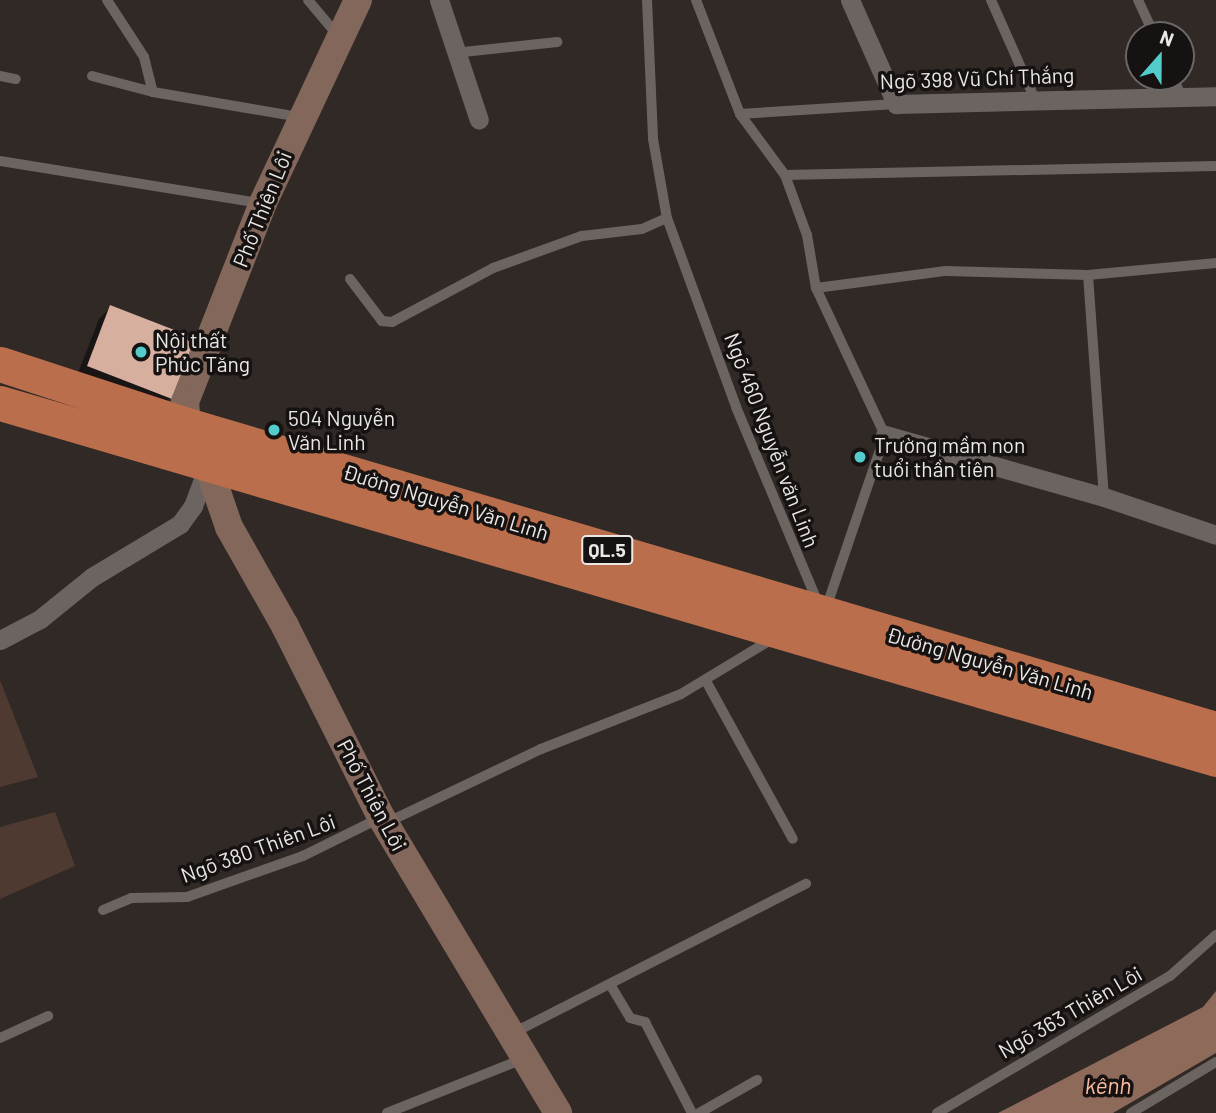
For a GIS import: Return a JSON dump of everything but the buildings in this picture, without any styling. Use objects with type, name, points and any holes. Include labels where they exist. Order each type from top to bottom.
[{"type":"highway","name":"Đường Nguyễn Văn Linh","points":[[0,365],[187,425],[1216,729]]},
{"type":"highway","name":"Đường Nguyễn Văn Linh","points":[[0,403],[208,467],[1216,759]]},
{"type":"main road","name":"Phố Thiên Lôi","points":[[358,0],[341,40],[300,117],[263,204],[185,402],[187,425],[208,467],[229,527],[285,626],[383,820],[558,1113]]},
{"type":"street","points":[[439,0],[453,53],[479,120]]},
{"type":"street","points":[[850,0],[896,104]]},
{"type":"street","name":"Ngõ 398 Vũ Chí Thắng","points":[[896,104],[1034,97],[1216,96]]},
{"type":"street","points":[[885,435],[1104,497],[1216,534]]},
{"type":"street","points":[[0,640],[40,619],[92,577],[180,524],[193,506],[208,467]]},
{"type":"lane","points":[[107,0],[144,57],[153,92]]},
{"type":"lane","points":[[308,0],[341,40]]},
{"type":"lane","name":"Ngõ 460 Nguyễn văn Linh","points":[[648,0],[653,139],[667,218],[691,277],[736,407],[801,570],[824,614]]},
{"type":"lane","points":[[696,0],[740,114],[785,175],[807,235],[816,288],[885,435],[824,614]]},
{"type":"lane","points":[[991,0],[1034,97]]},
{"type":"lane","points":[[1138,0],[1148,21]]},
{"type":"lane","points":[[453,53],[557,42]]},
{"type":"lane","points":[[0,76],[16,79]]},
{"type":"lane","points":[[92,76],[153,92],[300,117]]},
{"type":"lane","points":[[1179,91],[1181,96]]},
{"type":"lane","name":"Ngõ 398 Vũ Chí Thắng","points":[[740,114],[896,104]]},
{"type":"lane","points":[[0,161],[263,204]]},
{"type":"lane","points":[[785,175],[1216,166]]},
{"type":"lane","points":[[350,279],[382,321],[392,322],[493,268],[582,236],[642,229],[667,218]]},
{"type":"lane","points":[[816,288],[946,271],[1088,275],[1216,263]]},
{"type":"lane","points":[[1088,275],[1104,497]]},
{"type":"lane","name":"Ngõ 380 Thiên Lôi","points":[[103,910],[131,898],[187,897],[303,856],[541,749],[706,681],[781,634]]},
{"type":"lane","points":[[706,681],[793,839]]},
{"type":"lane","points":[[512,1033],[611,986],[806,884]]},
{"type":"lane","name":"Ngõ 363 Thiên Lôi","points":[[937,1113],[1170,976],[1216,935]]},
{"type":"lane","points":[[611,986],[630,1018],[645,1022],[692,1113]]},
{"type":"lane","points":[[0,1038],[48,1016]]},
{"type":"lane","points":[[387,1113],[527,1058]]},
{"type":"lane","points":[[1131,1113],[1216,1062]]},
{"type":"lane","points":[[699,1113],[757,1080]]},
{"type":"shaded area","points":[[0,680],[38,777],[0,787]]},
{"type":"shaded area","points":[[55,812],[75,866],[0,899],[0,827]]},
{"type":"water","name":"kênh","points":[[1216,991],[1216,1053],[1113,1113],[998,1113],[1203,1007]]},
{"type":"place","name":"Nội thất Phúc Tăng","points":[[141,352]]},
{"type":"place","name":"504 Nguyễn Văn Linh","points":[[274,430]]},
{"type":"place","name":"Trường mầm non tuổi thần tiên","points":[[860,457]]}]
